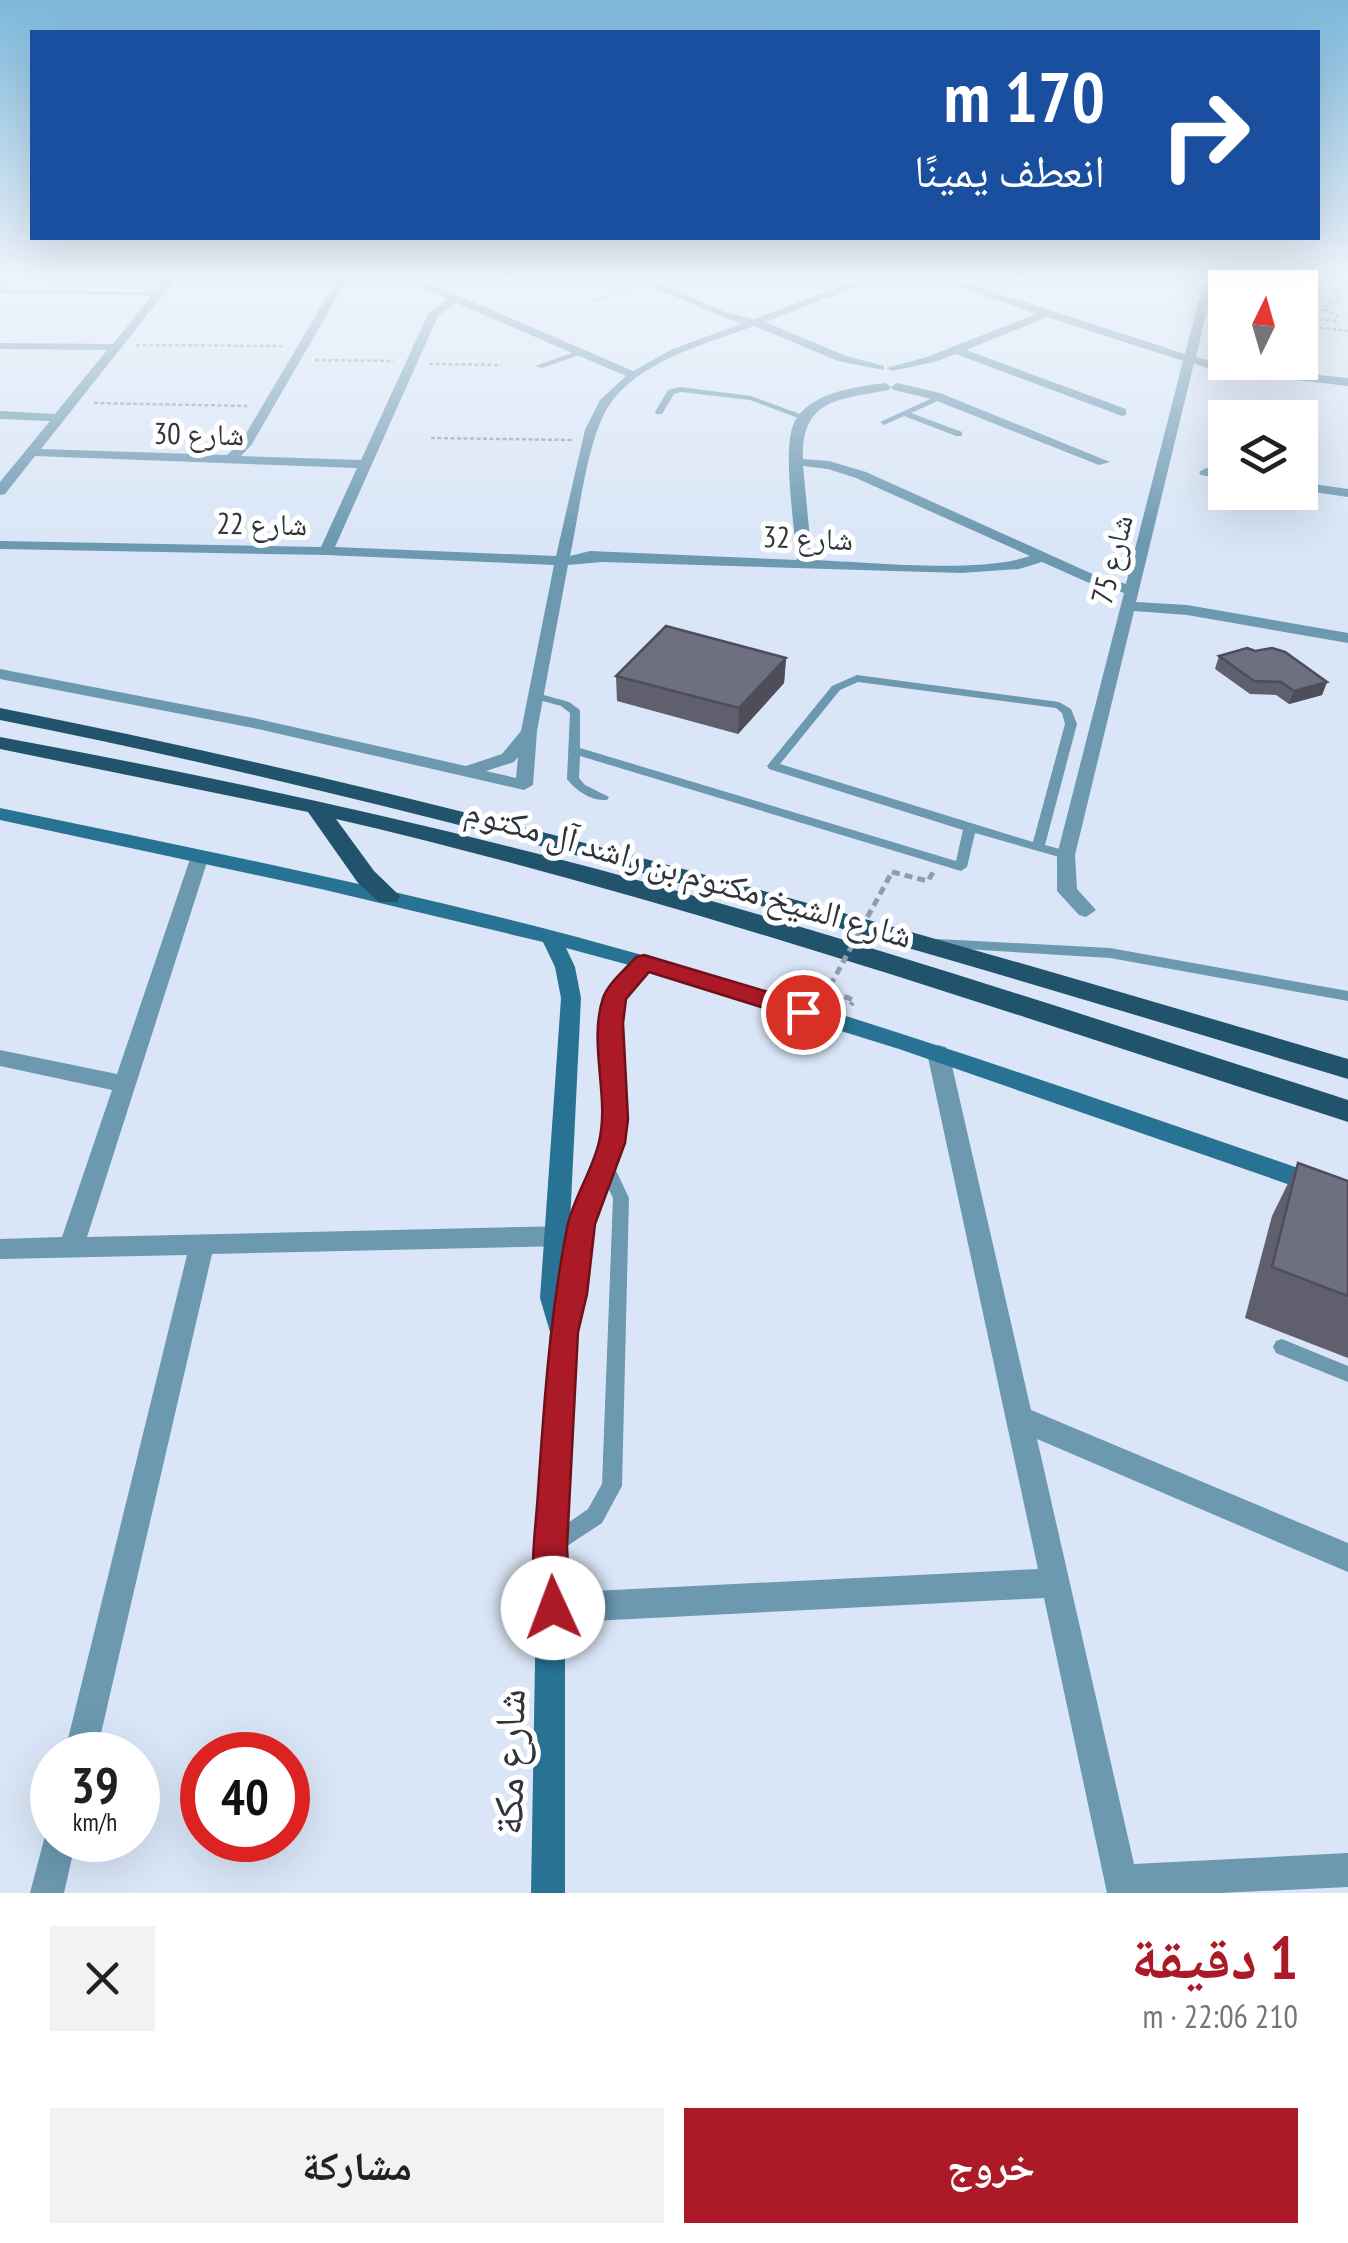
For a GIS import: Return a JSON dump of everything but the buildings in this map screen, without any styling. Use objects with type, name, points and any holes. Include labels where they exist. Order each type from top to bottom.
[{"type":"main road","name":"شارع الشيخ مكتوم بن راشد آل مكتوم","points":[[0,714],[130,738],[447,810],[643,860],[1348,1069]]},
{"type":"main road","name":"شارع الشيخ مكتوم بن راشد آل مكتوم","points":[[0,742],[316,808],[712,910],[1348,1110]]},
{"type":"main road","points":[[316,808],[366,877],[388,896]]},
{"type":"street","points":[[0,491],[102,364]]},
{"type":"street","points":[[237,459],[250,448],[246,444],[293,364]]},
{"type":"street","points":[[326,551],[411,364]]},
{"type":"street","points":[[606,364],[634,375]]},
{"type":"street","points":[[0,674],[469,770],[524,785],[529,731],[590,440],[604,403],[634,375],[653,364]]},
{"type":"street","points":[[849,364],[864,376],[891,387],[938,397],[1104,462]]},
{"type":"street","points":[[868,364],[911,377],[938,397]]},
{"type":"street","points":[[805,564],[797,437],[804,417],[846,394],[864,376],[906,364]]},
{"type":"street","points":[[846,394],[891,387],[925,364]]},
{"type":"street","points":[[995,364],[1122,412]]},
{"type":"street","name":"شارع 75","points":[[1066,855],[1190,364]]},
{"type":"street","points":[[1209,364],[1348,382]]},
{"type":"street","points":[[0,415],[64,411]]},
{"type":"street","points":[[797,437],[839,467],[1130,594],[1187,610],[1348,638]]},
{"type":"street","name":"شارع 30","points":[[29,455],[367,461]]},
{"type":"street","points":[[798,462],[839,467]]},
{"type":"street","points":[[799,480],[839,467]]},
{"type":"street","points":[[1318,488],[1348,492]]},
{"type":"street","name":"شارع 22","points":[[0,545],[563,558]]},
{"type":"street","name":"شارع 32","points":[[563,558],[961,569],[1012,565],[1035,554]]},
{"type":"street","points":[[469,770],[508,758],[529,731]]},
{"type":"street","points":[[0,814],[388,896],[644,963],[938,1053],[1348,1195]]},
{"type":"street","points":[[1066,855],[1067,891],[1086,910]]},
{"type":"street","points":[[71,1248],[200,856]]},
{"type":"street","name":"شارع مكة","points":[[548,1893],[551,1547],[563,1332],[573,1294],[569,1236],[571,998],[565,967],[550,937]]},
{"type":"street","name":"شارع مكة","points":[[569,1236],[606,1167],[615,1119],[611,1010],[622,985],[644,963]]},
{"type":"street","points":[[938,1053],[1122,1887],[1348,1870]]},
{"type":"street","points":[[0,1058],[125,1084]]},
{"type":"street","points":[[0,1248],[569,1236]]},
{"type":"street","points":[[86,1732],[202,1245]]},
{"type":"street","points":[[1018,1418],[1348,1558]]},
{"type":"street","points":[[553,1608],[1055,1582]]},
{"type":"street","points":[[46,1893],[54,1862]]},
{"type":"lane","points":[[540,366],[545,364]]},
{"type":"lane","points":[[747,386],[757,400]]},
{"type":"lane","points":[[659,412],[676,389],[757,400],[804,417]]},
{"type":"lane","points":[[884,422],[938,397]]},
{"type":"lane","points":[[904,413],[959,434]]},
{"type":"lane","points":[[1038,848],[1071,724],[1067,710],[1059,705],[857,678],[836,688],[773,766],[1038,848],[1066,855]]},
{"type":"lane","points":[[536,696],[574,709],[573,780],[581,788],[604,797]]},
{"type":"lane","points":[[574,750],[961,868],[970,827]]},
{"type":"lane","points":[[931,944],[1110,953],[1348,996]]},
{"type":"lane","points":[[551,1547],[595,1516],[612,1486],[621,1198],[606,1167]]},
{"type":"lane","points":[[1282,1347],[1348,1374]]},
{"type":"path","points":[[464,364],[501,366]]},
{"type":"path","points":[[64,411],[268,406]]},
{"type":"path","points":[[431,438],[590,440]]},
{"type":"path","points":[[816,987],[854,1000],[850,1006],[824,997],[892,872],[928,881]]},
{"type":"route","points":[[553,1608],[551,1547],[563,1332],[573,1294],[584,1212],[596,1193],[612,1143],[615,1119],[610,1023],[615,997],[644,963],[803,1012]]}]
